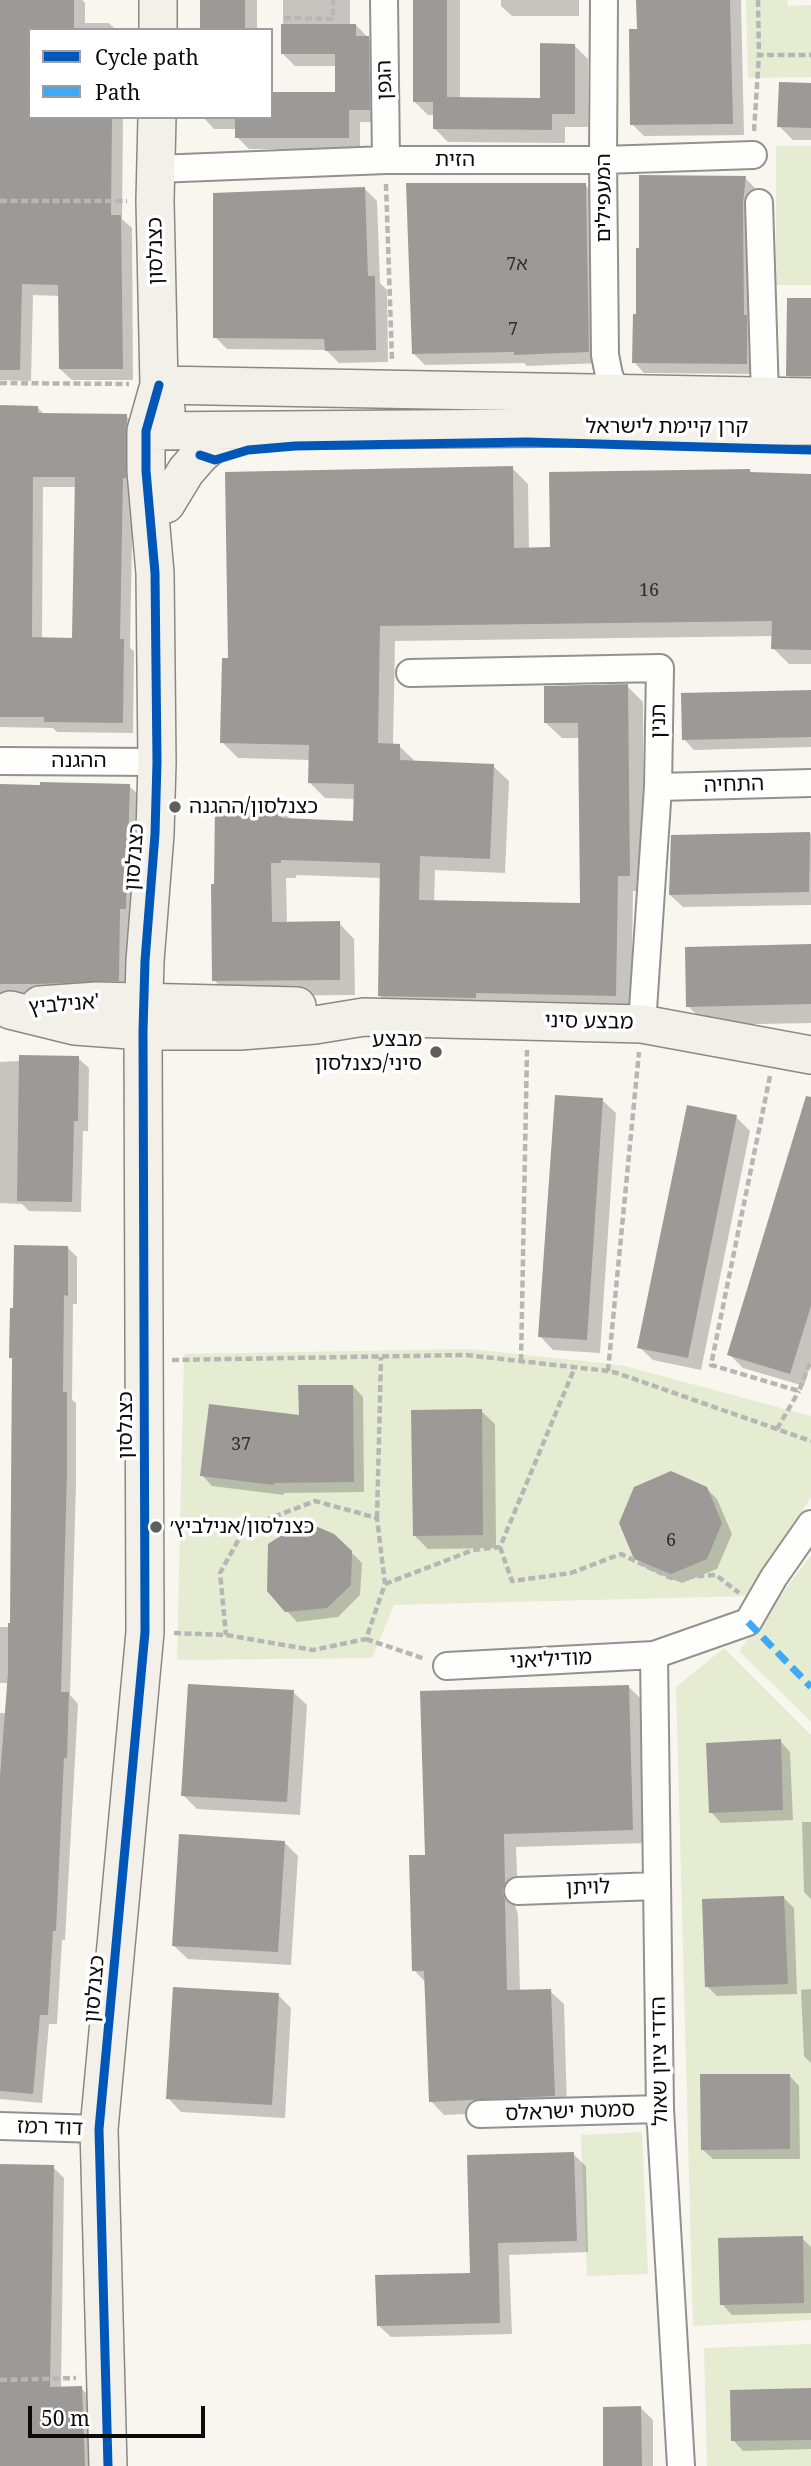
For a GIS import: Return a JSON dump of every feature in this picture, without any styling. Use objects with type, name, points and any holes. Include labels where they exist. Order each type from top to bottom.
[{"type":"street","points":[[158,0],[158,28]]},
{"type":"street","name":"הגפן","points":[[384,0],[386,160]]},
{"type":"street","name":"המעפילים","points":[[604,0],[605,355],[617,394]]},
{"type":"street","name":"כצנלסון","points":[[156,573],[166,504],[159,430],[142,384],[156,185],[157,119]]},
{"type":"street","name":"הזית","points":[[156,185],[386,160],[603,160],[753,155]]},
{"type":"street","points":[[760,203],[765,396]]},
{"type":"street","name":"קרן קיימת לישראל","points":[[142,384],[811,397]]},
{"type":"street","name":"קרן קיימת לישראל","points":[[159,430],[811,426]]},
{"type":"street","name":"כצנלסון","points":[[108,2466],[99,2129],[145,1632],[145,1286],[156,1016],[169,954],[155,834],[156,573],[146,471],[159,430]]},
{"type":"street","points":[[166,504],[186,471],[200,455],[214,443],[239,431]]},
{"type":"street","name":"תנין","points":[[410,673],[660,668],[658,787],[642,1024]]},
{"type":"street","name":"ההגנה","points":[[0,761],[157,762]]},
{"type":"street","name":"התחיה","points":[[658,787],[811,783]]},
{"type":"street","name":"אנילביץ'","points":[[5,1010],[56,1003],[156,1016]]},
{"type":"street","name":"מבצע סיני","points":[[156,1016],[284,1005],[364,1017],[642,1024],[794,1051]]},
{"type":"street","points":[[757,1608],[774,1577],[811,1524]]},
{"type":"street","name":"מודיליאני","points":[[447,1666],[654,1655],[748,1622],[757,1608]]},
{"type":"street","name":"הדדי ציון שאול","points":[[654,1655],[660,2109],[681,2466]]},
{"type":"street","name":"לויתן","points":[[518,1891],[657,1886]]},
{"type":"street","name":"סמטת ישראלס","points":[[480,2114],[660,2109]]},
{"type":"street","name":"דוד רמז","points":[[0,2126],[99,2129]]},
{"type":"path","points":[[284,18],[333,19],[333,0]]},
{"type":"path","points":[[753,155],[759,55],[758,0]]},
{"type":"path","points":[[759,55],[811,55]]},
{"type":"path","points":[[386,160],[393,389]]},
{"type":"path","points":[[0,201],[156,185]]},
{"type":"path","points":[[0,383],[142,384]]},
{"type":"path","points":[[521,1361],[527,1021]]},
{"type":"path","points":[[608,1371],[642,1024]]},
{"type":"path","points":[[794,1051],[711,1365],[799,1391]]},
{"type":"path","points":[[143,1361],[466,1354],[575,1367],[617,1373],[811,1441]]},
{"type":"path","points":[[366,1639],[385,1584],[377,1518],[381,1357]]},
{"type":"path","points":[[777,1429],[799,1391],[811,1360]]},
{"type":"path","points":[[575,1367],[500,1547],[512,1581],[571,1573],[621,1554],[671,1578],[716,1574],[757,1608]]},
{"type":"path","points":[[226,1635],[220,1573],[245,1528],[315,1502],[377,1518]]},
{"type":"path","points":[[385,1584],[473,1550],[500,1547]]},
{"type":"path","points":[[145,1632],[226,1635],[313,1650],[366,1639],[447,1666]]},
{"type":"path","points":[[0,2380],[106,2378]]},
{"type":"green space","points":[[746,0],[787,0],[788,6],[811,5],[811,77],[748,78]]},
{"type":"green space","points":[[776,146],[811,146],[811,285],[776,285]]},
{"type":"green space","points":[[470,1349],[621,1365],[811,1416],[811,1497],[750,1596],[394,1605],[372,1658],[177,1660],[184,1354]]},
{"type":"green space","points":[[811,1555],[811,1722],[739,1651]]},
{"type":"green space","points":[[724,1648],[811,1735],[811,2320],[693,2326],[676,1687]]},
{"type":"green space","points":[[642,2132],[648,2274],[587,2276],[581,2135]]},
{"type":"green space","points":[[811,2344],[811,2466],[707,2466],[704,2348]]},
{"type":"building","points":[[0,0],[74,0],[74,28],[28,28],[28,119],[112,119],[111,215],[121,215],[123,369],[59,369],[58,285],[22,284],[20,370],[0,370]]},
{"type":"building","points":[[200,0],[245,0],[245,28],[200,28]]},
{"type":"building","points":[[413,0],[447,0],[447,97],[540,98],[540,43],[575,44],[575,114],[552,114],[552,130],[433,129],[433,102],[413,102]]},
{"type":"building","points":[[636,0],[730,0],[733,124],[630,125],[629,29],[637,29]]},
{"type":"building","points":[[281,24],[356,24],[356,36],[369,36],[370,110],[349,110],[349,138],[235,138],[235,119],[273,119],[273,92],[335,92],[335,54],[281,54]]},
{"type":"building","points":[[779,82],[811,83],[811,128],[777,127]]},
{"type":"building","points":[[639,175],[746,176],[743,203],[747,364],[632,363],[633,314],[636,314],[636,248],[639,248]]},
{"type":"building","points":[[406,183],[586,183],[589,352],[514,355],[514,352],[412,354]]},
{"type":"building","points":[[365,187],[368,276],[375,276],[376,350],[325,351],[324,339],[213,338],[213,193]]},
{"type":"building","points":[[787,298],[811,298],[811,376],[786,376]]},
{"type":"building","points":[[0,405],[38,406],[38,413],[127,414],[120,639],[124,639],[123,723],[44,722],[44,717],[0,717]],"holes":[[[33,477],[75,477],[72,638],[32,637]]]},
{"type":"building","points":[[513,466],[514,548],[550,547],[549,472],[750,469],[750,472],[811,474],[811,650],[771,649],[772,621],[380,626],[378,743],[400,744],[400,760],[494,764],[490,859],[420,856],[419,900],[580,903],[578,723],[544,723],[544,686],[628,684],[630,876],[618,876],[616,996],[476,993],[476,998],[378,996],[380,863],[281,860],[281,863],[271,863],[272,922],[340,921],[340,980],[212,981],[211,884],[214,884],[215,807],[283,809],[282,818],[353,821],[354,784],[308,783],[309,745],[220,743],[222,658],[228,658],[225,472]]},
{"type":"building","points":[[811,690],[811,737],[682,740],[681,693]]},
{"type":"building","points":[[40,782],[130,784],[126,909],[120,909],[119,981],[0,984],[0,784],[40,785]]},
{"type":"building","points":[[810,832],[809,892],[669,895],[671,835]]},
{"type":"building","points":[[811,944],[811,1004],[686,1007],[685,947]]},
{"type":"building","points":[[19,1055],[79,1056],[78,1121],[74,1121],[72,1202],[17,1201]]},
{"type":"building","points":[[555,1095],[603,1098],[587,1340],[538,1337]]},
{"type":"building","points":[[806,1096],[811,1097],[811,1306],[790,1374],[727,1355]]},
{"type":"building","points":[[687,1105],[737,1115],[688,1358],[637,1348]]},
{"type":"building","points":[[14,1245],[68,1246],[68,1296],[64,1295],[63,1392],[67,1392],[67,1474],[61,1692],[69,1692],[67,1758],[64,1758],[56,1931],[53,1931],[48,2015],[40,2015],[33,2094],[0,2091],[0,1777],[10,1623],[12,1358],[9,1358]]},
{"type":"building","points":[[298,1385],[353,1385],[354,1482],[274,1485],[200,1476],[209,1404],[299,1415]]},
{"type":"building","points":[[482,1409],[483,1535],[413,1536],[411,1410]]},
{"type":"building","points":[[671,1471],[707,1487],[722,1523],[707,1559],[671,1574],[634,1559],[619,1523],[634,1487]]},
{"type":"building","points":[[304,1521],[334,1534],[352,1551],[351,1585],[327,1608],[285,1612],[267,1591],[268,1544]]},
{"type":"building","points":[[188,1684],[294,1690],[287,1802],[181,1796]]},
{"type":"building","points":[[629,1685],[633,1830],[504,1834],[505,1883],[502,1891],[505,1900],[507,1990],[551,1989],[555,2096],[429,2102],[424,1971],[412,1971],[409,1855],[425,1855],[420,1691]]},
{"type":"building","points":[[781,1739],[783,1810],[709,1813],[706,1743]]},
{"type":"building","points":[[179,1834],[285,1841],[278,1952],[172,1946]]},
{"type":"building","points":[[784,1896],[788,1984],[705,1987],[702,1899]]},
{"type":"building","points":[[173,1987],[279,1993],[272,2105],[166,2099]]},
{"type":"building","points":[[700,2074],[790,2074],[790,2149],[701,2150]]},
{"type":"building","points":[[574,2152],[577,2241],[498,2243],[500,2323],[377,2326],[375,2275],[470,2273],[467,2155]]},
{"type":"building","points":[[0,2164],[54,2165],[50,2387],[82,2386],[85,2466],[0,2466]]},
{"type":"building","points":[[803,2236],[804,2303],[720,2305],[718,2238]]},
{"type":"building","points":[[811,2388],[811,2440],[731,2441],[730,2390]]},
{"type":"building","points":[[641,2406],[642,2466],[603,2466],[603,2407]]},
{"type":"marked path","points":[[748,1622],[811,1687]]},
{"type":"cycle path","points":[[108,2466],[99,2129],[145,1632],[143,1031],[157,762],[155,573],[146,471],[146,431],[159,385]]},
{"type":"cycle path","points":[[200,455],[215,460],[248,450],[295,446],[527,442],[811,450]]},
{"type":"place","name":"כצנלסון/ההגנה","points":[[175,807]]},
{"type":"place","name":"מבצע סיני/כצנלסון","points":[[436,1052]]},
{"type":"place","name":"כצנלסון/אנילביץ׳","points":[[156,1527]]}]
